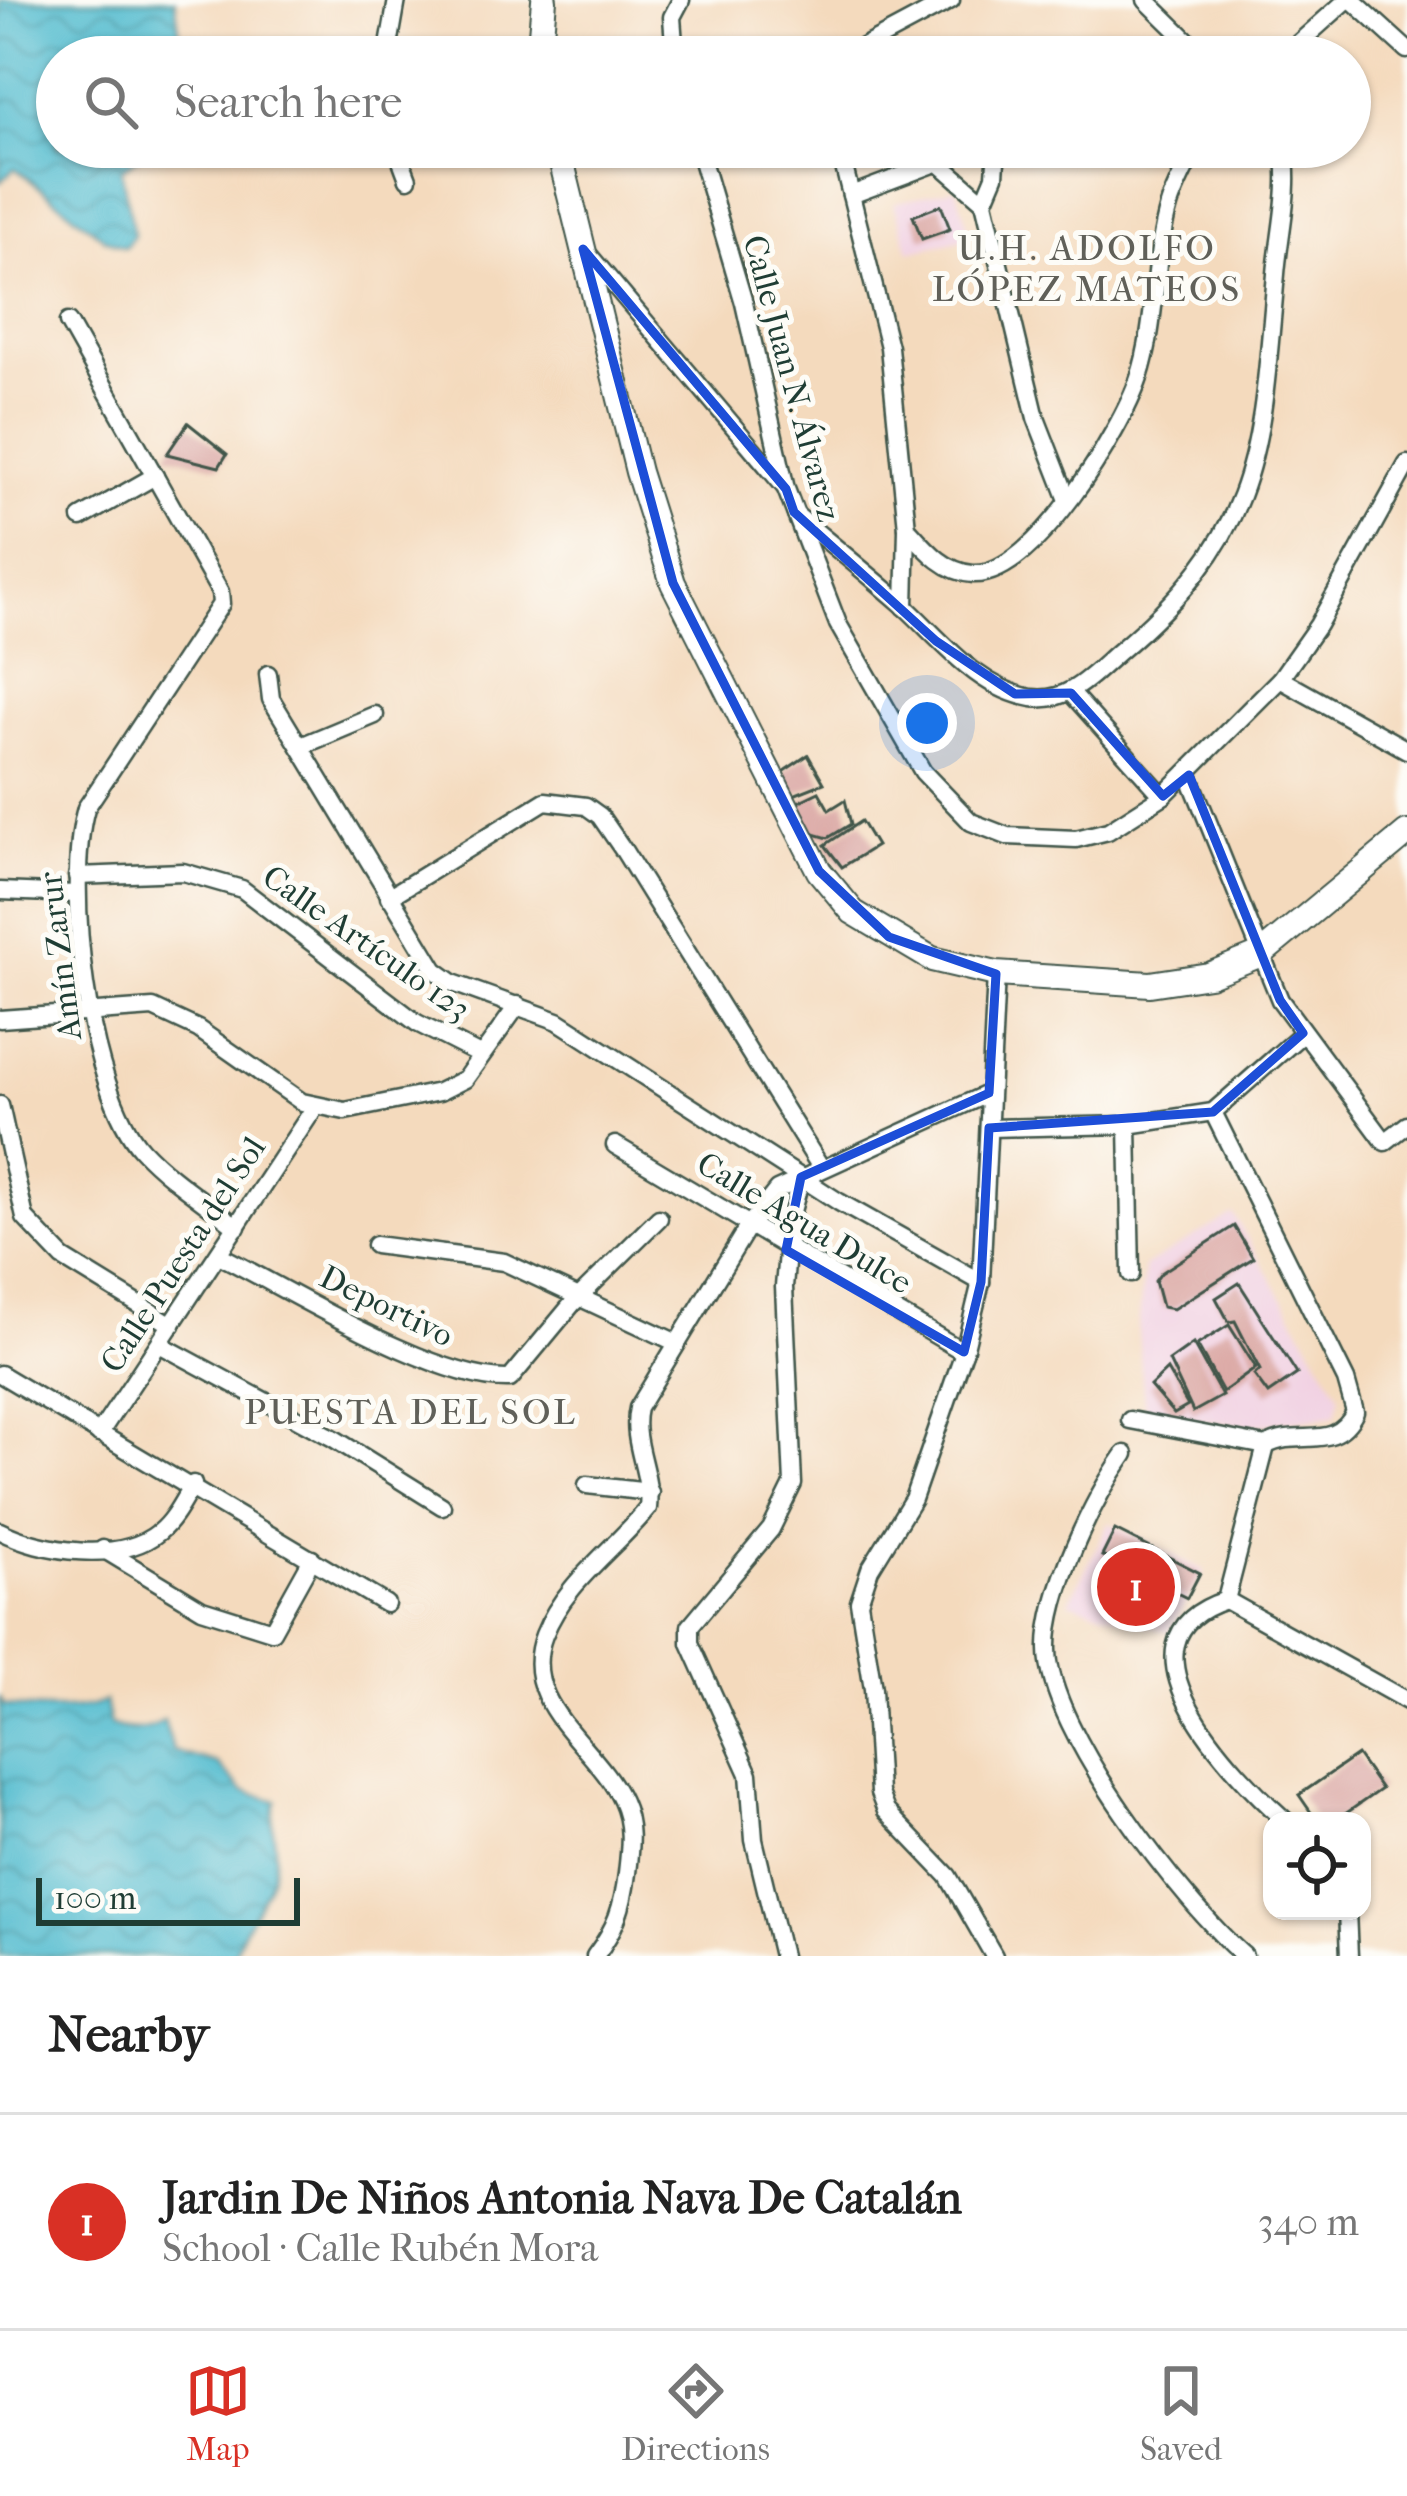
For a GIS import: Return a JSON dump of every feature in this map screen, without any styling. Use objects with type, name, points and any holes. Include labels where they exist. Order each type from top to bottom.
[{"type":"street","points":[[391,36],[397,0]]},
{"type":"street","points":[[541,36],[544,0]]},
{"type":"street","points":[[673,36],[672,17],[681,0]]},
{"type":"street","points":[[883,36],[951,0]]},
{"type":"street","points":[[1146,0],[1182,36]]},
{"type":"street","points":[[1307,36],[1349,0],[1407,50]]},
{"type":"street","points":[[404,168],[408,179]]},
{"type":"street","points":[[564,168],[638,472],[673,583],[819,871],[853,912],[932,959],[996,974],[1150,984],[1209,975],[1261,954],[1407,833]]},
{"type":"street","name":"Calle Juan N. Álvarez","points":[[704,168],[744,303],[786,489],[838,623],[923,772],[971,822],[1007,836],[1076,839],[1108,831],[1190,775],[1280,680],[1318,625],[1407,464]]},
{"type":"street","points":[[844,168],[889,347],[908,528],[905,607]]},
{"type":"street","points":[[850,196],[922,168]]},
{"type":"street","points":[[945,168],[984,202],[1036,418],[1068,500]]},
{"type":"street","points":[[984,202],[996,168]]},
{"type":"street","points":[[908,528],[950,568],[976,575],[1010,564],[1068,500],[1116,430],[1140,376],[1170,205],[1187,168]]},
{"type":"street","points":[[794,512],[905,607],[936,641],[1015,694],[1039,699],[1071,693],[1192,584],[1223,538],[1254,468],[1281,168]]},
{"type":"street","points":[[583,249],[786,489]]},
{"type":"street","points":[[68,322],[154,476],[81,518]]},
{"type":"street","name":"Amín Zarur","points":[[154,476],[220,592],[221,604],[86,808],[77,841],[77,885],[89,1011],[124,1124],[143,1150],[237,1227]]},
{"type":"street","points":[[268,674],[272,699],[435,970],[453,983],[559,1021],[801,1177],[981,1282]]},
{"type":"street","points":[[1280,680],[1407,750]]},
{"type":"street","points":[[1071,693],[1163,796]]},
{"type":"street","points":[[301,746],[375,715]]},
{"type":"street","points":[[1190,775],[1280,1000],[1385,1142],[1407,1125]]},
{"type":"street","points":[[389,898],[545,801],[586,806],[600,816],[820,1166]]},
{"type":"street","name":"Calle Artículo 123","points":[[0,891],[183,872],[242,889],[418,1023],[478,1054]]},
{"type":"street","points":[[994,1956],[968,1903],[886,1811],[879,1793],[872,1689],[859,1601],[870,1569],[914,1499],[964,1352],[981,1282],[996,974]]},
{"type":"street","points":[[0,1019],[153,1008],[198,1029],[316,1107],[345,1111],[439,1092],[464,1078],[518,1005]]},
{"type":"street","points":[[989,1128],[1128,1125],[1213,1112],[1303,1033]]},
{"type":"street","points":[[595,1956],[622,1916],[632,1834],[622,1798],[547,1700],[537,1660],[544,1634],[570,1588],[648,1508],[650,1492],[635,1420],[675,1342],[749,1225],[777,1190],[820,1166],[989,1093]]},
{"type":"street","points":[[0,1105],[25,1218],[63,1258],[172,1325]]},
{"type":"street","name":"Calle Puesta del Sol","points":[[98,1434],[316,1107]]},
{"type":"street","points":[[1130,1420],[1266,1446],[1279,1438],[1323,1440],[1347,1429],[1355,1412],[1352,1394],[1213,1112]]},
{"type":"street","points":[[1128,1125],[1130,1274]]},
{"type":"street","name":"Calle Agua Dulce","points":[[615,1144],[964,1352]]},
{"type":"street","points":[[782,1956],[754,1840],[749,1774],[690,1642],[690,1626],[771,1529],[793,1484],[786,1250],[801,1177]]},
{"type":"street","name":"Deportivo","points":[[219,1255],[435,1365],[487,1380],[520,1373],[577,1299],[659,1218]]},
{"type":"street","points":[[375,1245],[504,1262],[675,1342]]},
{"type":"street","points":[[160,1345],[333,1438],[442,1506]]},
{"type":"street","points":[[0,1374],[98,1434],[193,1484],[386,1604]]},
{"type":"street","points":[[1226,1600],[1266,1446]]},
{"type":"street","points":[[1125,1454],[1083,1524],[1052,1624],[1048,1661],[1094,1765],[1136,1831],[1244,1956]]},
{"type":"street","points":[[0,1531],[50,1549],[132,1546],[157,1534],[193,1484]]},
{"type":"street","points":[[587,1484],[650,1492]]},
{"type":"street","points":[[104,1549],[202,1610],[272,1631],[312,1559]]},
{"type":"street","points":[[1226,1600],[1407,1701]]},
{"type":"street","points":[[1226,1600],[1194,1613],[1184,1625],[1174,1668],[1178,1690],[1276,1812]]},
{"type":"street","points":[[1347,1920],[1349,1956]]},
{"type":"highlighted area","points":[[583,249],[786,489],[794,512],[936,641],[1015,694],[1071,693],[1163,796],[1189,775],[1280,1000],[1303,1033],[1213,1112],[989,1128],[981,1282],[964,1352],[786,1250],[801,1177],[989,1093],[996,974],[889,937],[819,871],[673,583]]},
{"type":"shaded area","points":[[956,188],[971,238],[909,252],[894,203]]},
{"type":"shaded area","points":[[1233,1214],[1340,1395],[1336,1415],[1248,1426],[1145,1413],[1138,1331],[1144,1267]]},
{"type":"shaded area","points":[[1109,1523],[1205,1571],[1168,1632],[1069,1602]]},
{"type":"water","points":[[0,0],[175,0],[180,36],[36,36],[36,168],[124,168],[134,236],[125,247],[105,239],[15,168],[0,182]]},
{"type":"water","points":[[0,1696],[3,1705],[41,1709],[83,1708],[105,1701],[110,1725],[124,1729],[145,1729],[164,1720],[173,1751],[218,1764],[243,1791],[277,1801],[274,1867],[234,1956],[0,1956]]},
{"type":"building","points":[[941,205],[950,229],[922,239],[913,216]]},
{"type":"building","points":[[188,423],[227,454],[219,467],[167,454]]},
{"type":"building","points":[[808,755],[824,783],[791,796],[781,773]]},
{"type":"building","points":[[819,792],[829,810],[845,800],[851,824],[828,838],[807,832],[796,803]]},
{"type":"building","points":[[861,821],[876,846],[842,867],[825,845]]},
{"type":"building","points":[[1234,1226],[1253,1258],[1173,1309],[1162,1307],[1155,1281],[1161,1273]]},
{"type":"building","points":[[1239,1283],[1297,1374],[1268,1394],[1254,1375],[1260,1370],[1235,1321],[1229,1322],[1216,1298]]},
{"type":"building","points":[[1229,1325],[1256,1368],[1223,1392],[1197,1345]]},
{"type":"building","points":[[1193,1344],[1222,1396],[1193,1412],[1169,1361]]},
{"type":"building","points":[[1167,1370],[1188,1406],[1174,1414],[1150,1386]]},
{"type":"building","points":[[1115,1530],[1200,1573],[1187,1598],[1102,1556]]},
{"type":"building","points":[[1357,1755],[1381,1789],[1348,1812],[1311,1812],[1299,1795]]},
{"type":"place","name":"Jardin De Niños Antonia Nava De Catalán","points":[[1136,1587]]},
{"type":"district","name":"U.H. ADOLFO LÓPEZ MATEOS","points":[[1087,268]]},
{"type":"district","name":"PUESTA DEL SOL","points":[[411,1411]]}]
